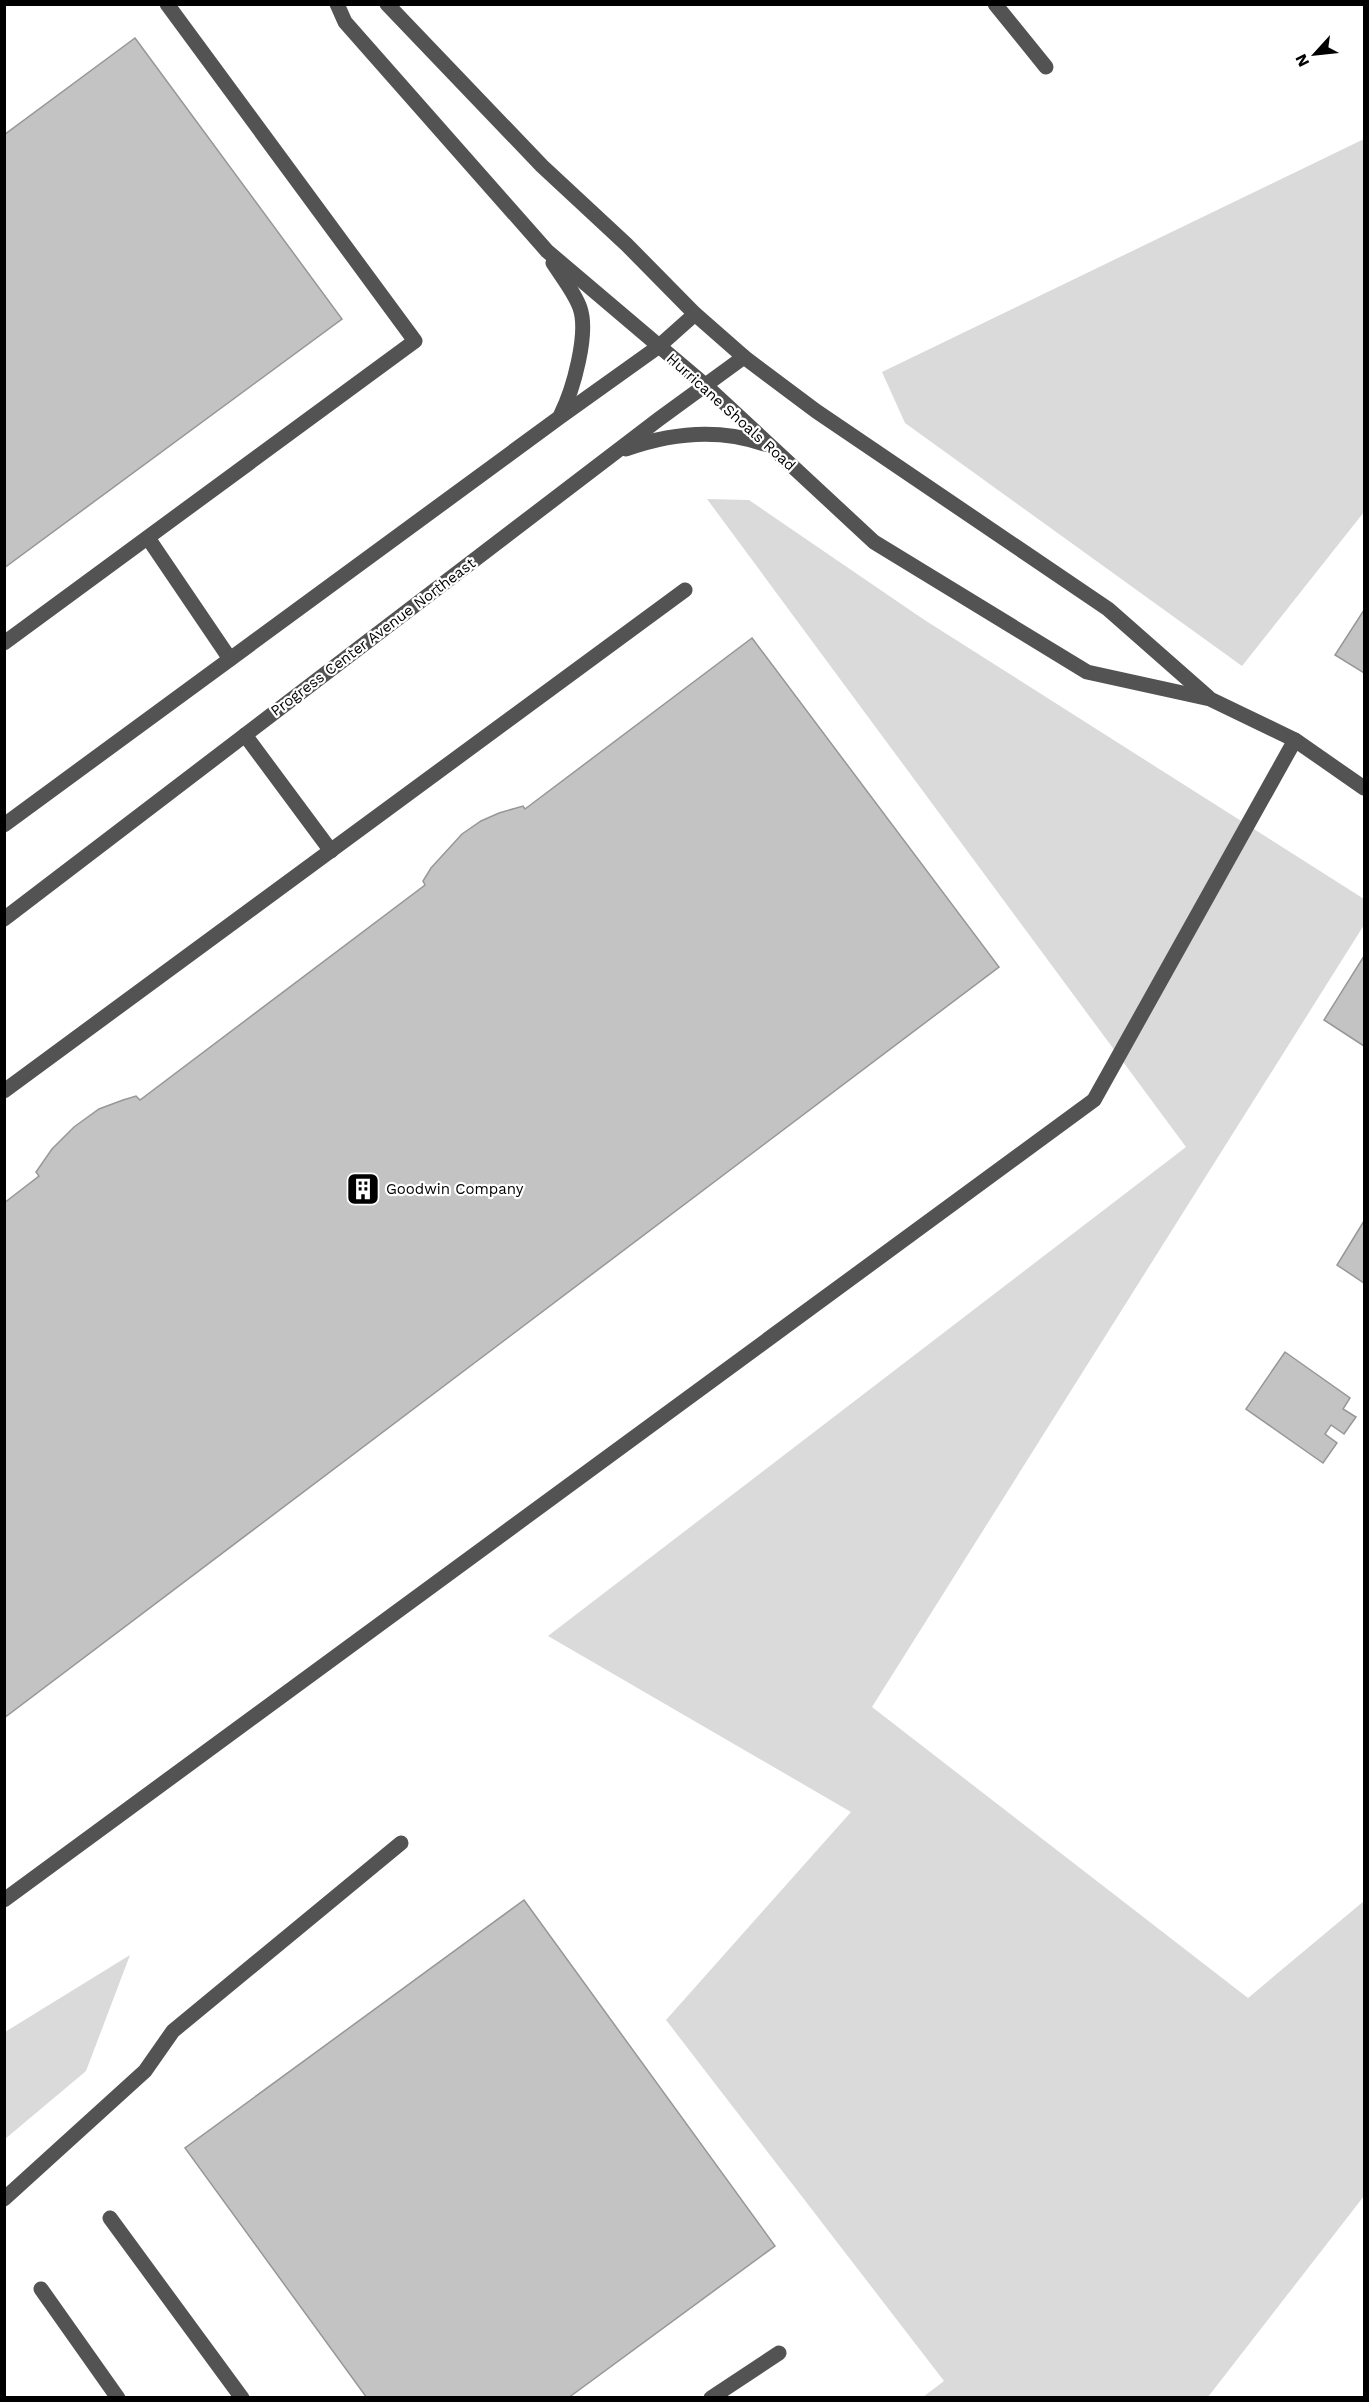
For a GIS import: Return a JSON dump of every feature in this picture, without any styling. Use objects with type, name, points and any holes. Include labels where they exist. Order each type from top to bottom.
[{"type":"street","points":[[4,643],[415,341],[167,4]]},
{"type":"street","name":"Hurricane Shoals Road","points":[[337,4],[345,22],[547,251],[705,386],[874,542],[1087,672],[1210,699],[1295,740],[1365,788]]},
{"type":"street","name":"Hurricane Shoals Road","points":[[387,4],[542,166],[627,245],[695,314],[744,357],[816,411],[1108,609],[1210,699]]},
{"type":"street","points":[[995,4],[1046,68]]},
{"type":"street","points":[[547,251],[580,308],[582,339],[577,370],[570,398],[560,417]]},
{"type":"street","points":[[4,825],[658,347],[695,314]]},
{"type":"street","name":"Progress Center Avenue Northeast","points":[[4,919],[612,454],[744,357]]},
{"type":"street","points":[[612,454],[664,438],[689,434],[744,436],[770,446]]},
{"type":"street","points":[[148,537],[230,659]]},
{"type":"street","points":[[4,1090],[685,590]]},
{"type":"street","points":[[244,735],[332,851]]},
{"type":"street","points":[[4,1900],[1094,1100],[1295,740]]},
{"type":"street","points":[[4,2199],[145,2071],[173,2031],[401,1843]]},
{"type":"street","points":[[110,2218],[242,2397]]},
{"type":"street","points":[[41,2289],[118,2397]]},
{"type":"street","points":[[711,2397],[779,2353]]},
{"type":"shaded area","points":[[1364,139],[1364,512],[1242,666],[905,423],[882,372]]},
{"type":"shaded area","points":[[707,499],[749,500],[923,619],[1364,899],[1364,925],[872,1707],[1248,1998],[1364,1901],[1364,2196],[1208,2397],[923,2397],[944,2381],[666,2020],[851,1812],[548,1636],[1186,1147]]},
{"type":"shaded area","points":[[130,1955],[86,2071],[5,2139],[5,2032]]},
{"type":"building","points":[[135,38],[342,319],[4,568],[4,135]]},
{"type":"building","points":[[1364,610],[1364,673],[1335,655]]},
{"type":"building","name":"Goodwin Company","points":[[752,638],[999,967],[4,1718],[4,1203],[39,1176],[36,1172],[52,1149],[74,1127],[99,1109],[136,1096],[140,1100],[425,885],[423,881],[431,868],[462,834],[481,821],[499,813],[523,806],[525,809]]},
{"type":"building","points":[[1364,956],[1364,1046],[1324,1020]]},
{"type":"building","points":[[1364,1221],[1364,1283],[1337,1265]]},
{"type":"building","points":[[1285,1352],[1350,1398],[1343,1409],[1356,1417],[1344,1434],[1331,1425],[1325,1434],[1337,1443],[1323,1463],[1246,1409]]},
{"type":"building","points":[[524,1900],[775,2246],[568,2398],[367,2398],[185,2148]]},
{"type":"place","name":"Goodwin Company","points":[[363,1189]]}]
